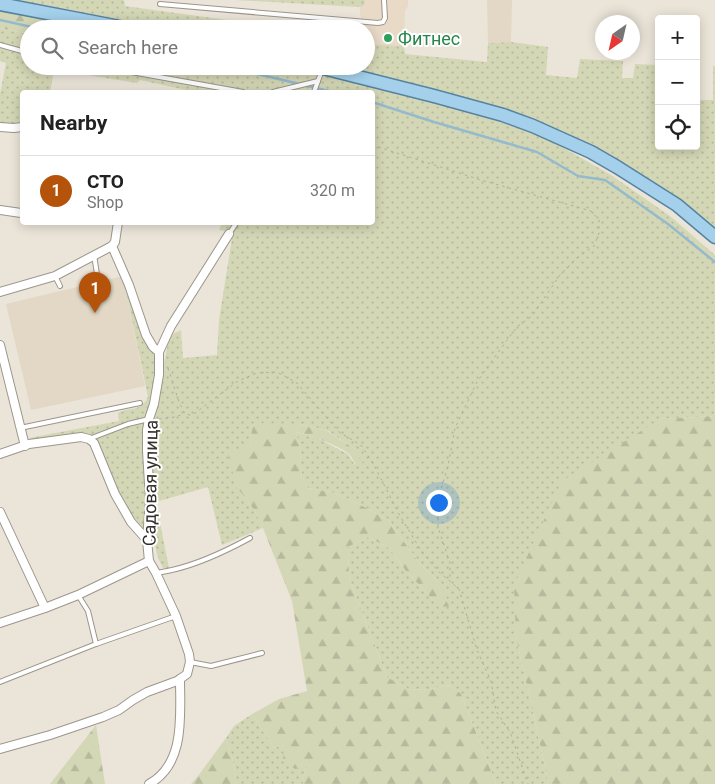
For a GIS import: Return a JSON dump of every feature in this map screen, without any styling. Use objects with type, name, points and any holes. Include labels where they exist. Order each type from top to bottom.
[{"type":"main road","points":[[0,4],[83,20]]},
{"type":"main road","points":[[351,75],[503,115],[533,126],[591,152],[617,167],[677,205],[715,237]]},
{"type":"street","points":[[0,126],[20,127]]},
{"type":"street","points":[[0,210],[20,213]]},
{"type":"street","points":[[0,292],[55,276],[112,246],[115,242],[118,225]]},
{"type":"street","name":"Садовая улица","points":[[0,623],[78,596],[149,561],[147,540],[150,500],[147,430],[159,375],[159,352],[171,326],[229,234]]},
{"type":"street","points":[[112,246],[129,285],[146,334],[152,347],[159,352]]},
{"type":"street","points":[[0,345],[25,446]]},
{"type":"street","points":[[0,454],[29,444],[81,437],[89,439],[94,443],[115,494],[131,522],[147,540]]},
{"type":"street","points":[[0,512],[45,608]]},
{"type":"street","points":[[0,749],[50,735],[119,710],[147,692],[177,681],[186,674],[190,662],[176,616],[149,561]]},
{"type":"street","points":[[149,784],[157,780],[168,768],[178,742],[180,679]]},
{"type":"lane","points":[[375,23],[383,22],[385,18],[384,0]]},
{"type":"lane","points":[[160,4],[344,20]]},
{"type":"lane","points":[[0,45],[20,51]]},
{"type":"lane","points":[[148,75],[232,90]]},
{"type":"lane","points":[[315,90],[318,75]]},
{"type":"lane","points":[[282,90],[318,82]]},
{"type":"lane","points":[[229,234],[235,225]]},
{"type":"lane","points":[[94,255],[97,274]]},
{"type":"lane","points":[[55,276],[60,286]]},
{"type":"lane","points":[[20,428],[140,402]]},
{"type":"lane","points":[[89,439],[128,424],[149,419]]},
{"type":"lane","points":[[156,573],[171,571],[226,551],[250,538]]},
{"type":"lane","points":[[78,596],[88,611],[96,644]]},
{"type":"lane","points":[[0,682],[96,644],[176,616]]},
{"type":"lane","points":[[190,662],[211,666],[262,653]]},
{"type":"path","points":[[375,146],[591,211],[599,220],[599,233],[594,246],[576,259],[560,275],[532,316],[518,326],[507,340],[476,382],[455,428],[448,466],[439,496],[438,527],[450,563],[450,582]]},
{"type":"path","points":[[168,370],[178,402],[185,414]]},
{"type":"path","points":[[149,419],[169,418],[195,413],[238,381],[258,373],[277,372],[297,383],[339,432],[361,445],[422,552],[439,572],[459,589],[477,650],[491,681],[496,711],[510,732],[528,784]]},
{"type":"shaded area","points":[[365,0],[408,0],[408,6],[405,11],[404,46],[375,44],[375,20],[362,20],[360,7],[364,6]]},
{"type":"shaded area","points":[[487,0],[512,0],[511,42],[488,43]]},
{"type":"shaded area","points":[[123,276],[145,386],[31,410],[6,304]]},
{"type":"green space","points":[[0,0],[124,0],[125,6],[227,20],[103,20]]},
{"type":"green space","points":[[235,0],[365,0],[364,6],[360,7]]},
{"type":"green space","points":[[0,11],[50,20],[20,20],[20,32],[0,28]]},
{"type":"green space","points":[[0,28],[20,32],[20,75],[53,75],[50,90],[20,90],[20,123],[0,124],[0,94],[6,63],[0,61]]},
{"type":"green space","points":[[511,42],[548,47],[546,75],[577,78],[580,59],[623,61],[622,78],[633,78],[635,64],[655,65],[655,150],[700,150],[700,100],[713,100],[713,66],[715,66],[715,230],[593,148],[362,75],[375,75],[375,44],[404,46],[405,54],[487,62],[488,43]]},
{"type":"green space","points":[[87,75],[329,75],[503,123],[533,133],[611,175],[670,216],[715,255],[715,416],[660,419],[516,637],[549,784],[496,784],[461,694],[450,685],[410,690],[387,677],[349,578],[348,547],[368,537],[389,548],[406,571],[433,600],[437,580],[420,564],[388,520],[357,503],[331,492],[308,488],[302,480],[300,448],[296,432],[315,437],[348,454],[355,465],[356,450],[328,431],[301,424],[253,424],[250,445],[236,486],[255,511],[263,528],[222,545],[208,487],[156,502],[169,568],[163,568],[153,541],[122,500],[98,442],[94,438],[85,433],[79,433],[34,441],[29,438],[119,421],[118,413],[142,405],[148,397],[123,276],[150,348],[164,362],[171,336],[181,330],[183,358],[217,355],[219,320],[233,232],[219,230],[221,225],[375,225],[375,90],[186,90],[140,80],[137,83]]},
{"type":"green space","points":[[715,416],[715,784],[549,784],[516,637],[514,585],[562,481],[660,419]]},
{"type":"green space","points":[[253,423],[301,424],[327,431],[356,450],[365,468],[355,463],[348,453],[338,447],[296,432],[300,448],[302,480],[308,488],[331,492],[357,503],[388,520],[420,564],[437,580],[451,606],[442,607],[433,600],[406,571],[389,548],[368,537],[348,547],[349,578],[387,677],[410,690],[451,685],[461,694],[496,784],[304,784],[302,780],[308,765],[295,769],[283,761],[284,745],[274,748],[252,714],[279,699],[307,691],[292,601],[255,511],[236,486],[228,453],[250,445]]},
{"type":"green space","points":[[252,714],[274,748],[284,745],[308,765],[302,780],[304,784],[237,784],[226,738],[234,726]]},
{"type":"green space","points":[[96,725],[105,784],[50,784]]},
{"type":"green space","points":[[226,738],[237,784],[191,784],[198,776]]},
{"type":"waterway","points":[[0,20],[20,24]]},
{"type":"waterway","points":[[262,75],[325,90]]},
{"type":"waterway","points":[[375,103],[537,152],[578,176],[605,180],[668,224],[715,262]]},
{"type":"place","name":"Фитнес","points":[[388,38]]},
{"type":"place","name":"СТО","points":[[95,313]]}]
